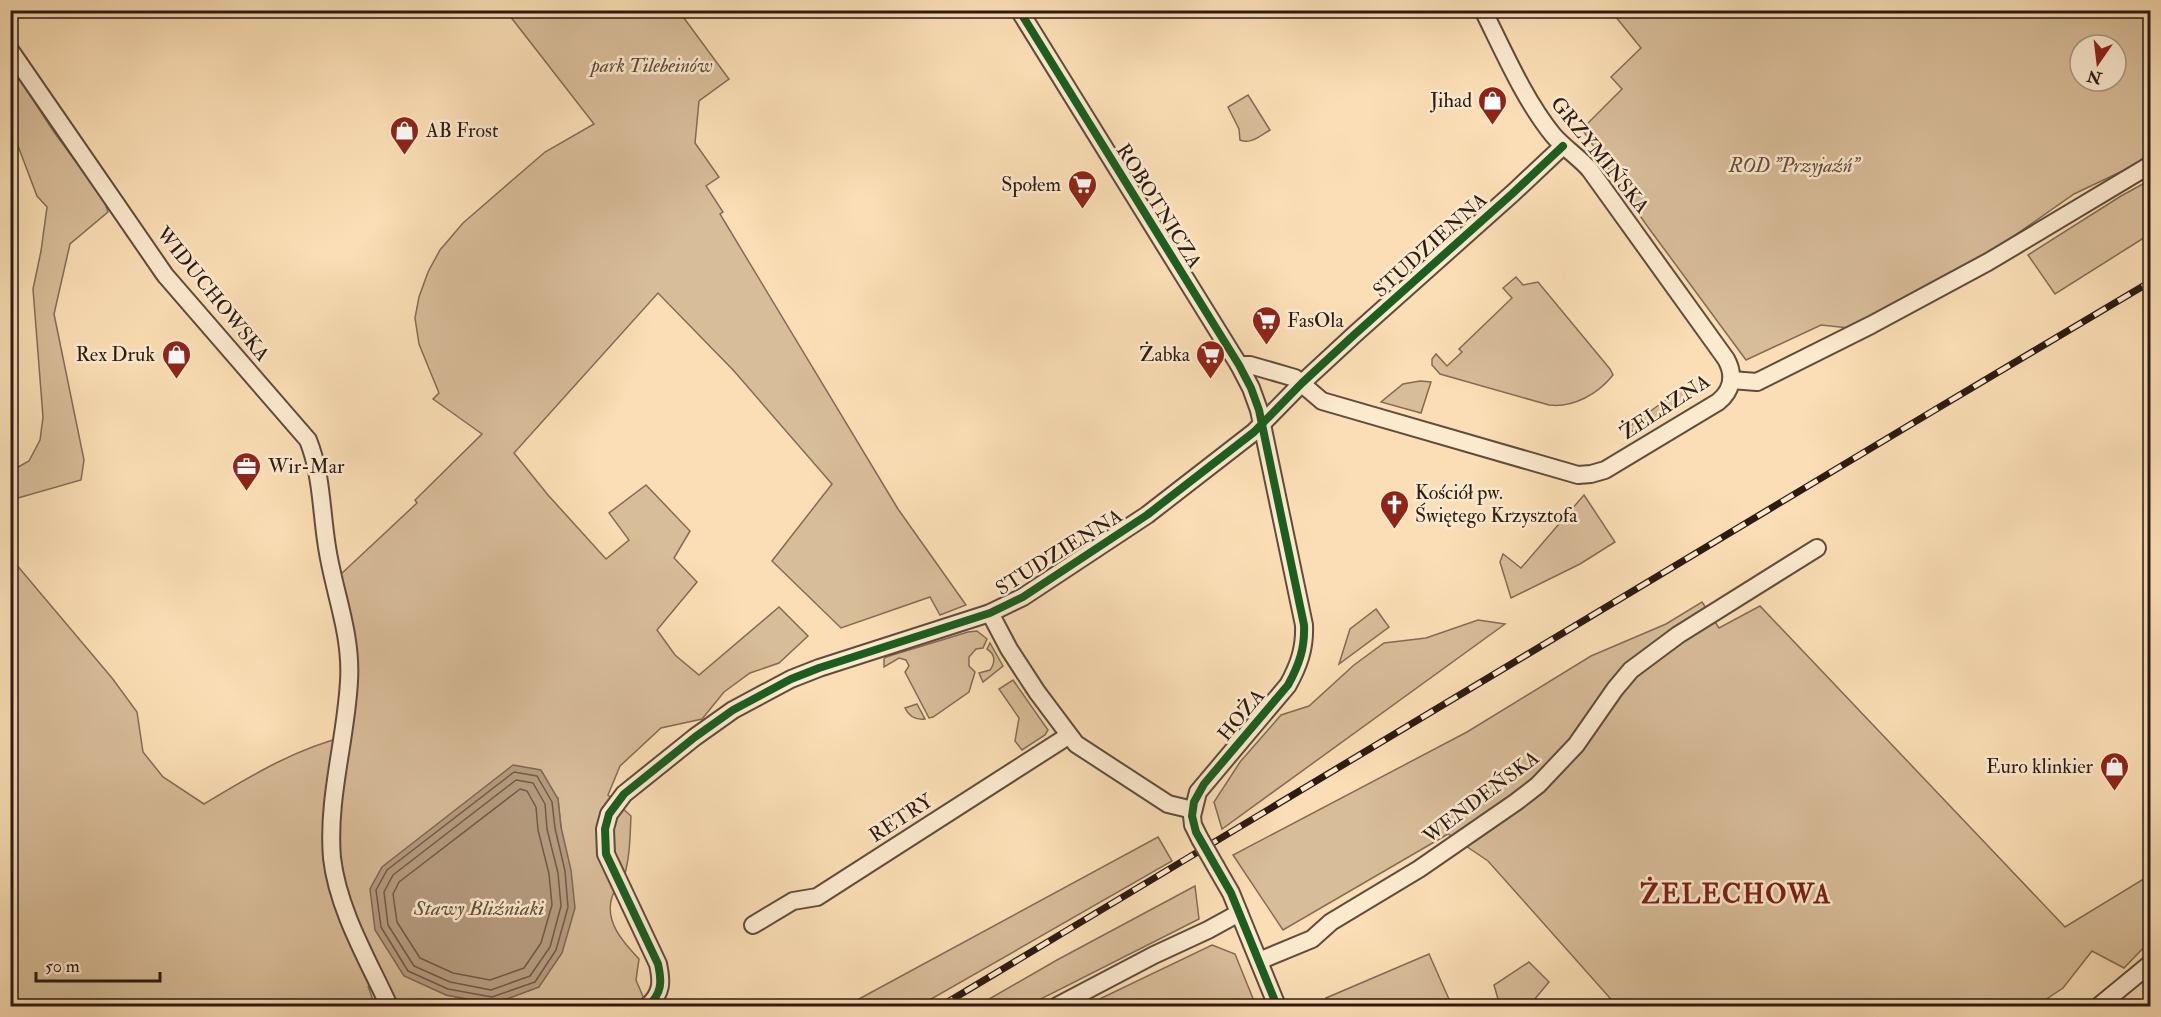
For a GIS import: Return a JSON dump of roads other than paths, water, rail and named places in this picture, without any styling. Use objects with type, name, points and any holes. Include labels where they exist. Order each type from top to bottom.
[{"type":"street","name":"ROBOTNICZA","points":[[1019,10],[1239,364],[1251,388],[1263,424]]},
{"type":"street","name":"GRZYMIŃSKA","points":[[1483,10],[1548,128],[1563,146],[1577,156],[1590,170],[1618,207],[1726,359],[1731,371],[1731,380]]},
{"type":"street","name":"WIDUCHOWSKA","points":[[10,50],[165,275],[308,440],[316,460],[327,547],[341,605],[350,659],[349,684],[333,799],[333,859],[338,887],[349,917],[389,1006]]},
{"type":"street","name":"STUDZIENNA","points":[[653,1001],[661,984],[658,964],[606,854],[605,829],[609,814],[615,804],[643,777],[695,736],[733,710],[770,689],[791,679],[872,650],[990,613],[1023,597],[1138,522],[1233,450],[1263,424],[1302,383],[1563,146]]},
{"type":"street","name":"ŻELAZNA","points":[[1302,383],[1322,401],[1578,475],[1591,474],[1605,470],[1718,402],[1726,394],[1731,380],[1757,382],[1871,325],[1988,262],[2151,165]]},
{"type":"street","points":[[1239,364],[1295,378],[1302,383]]},
{"type":"street","name":"HOŻA","points":[[1193,810],[1198,792],[1204,784],[1288,685],[1304,646],[1304,625],[1263,424]]},
{"type":"street","name":"WENDEŃSKA","points":[[1259,961],[1312,939],[1332,922],[1419,869],[1516,802],[1538,785],[1576,745],[1631,670],[1678,636],[1817,548]]},
{"type":"street","points":[[990,613],[1025,673],[1068,736],[1086,752],[1168,804],[1193,810],[1193,825],[1231,893],[1277,1006]]},
{"type":"street","name":"RETRY","points":[[753,925],[793,901],[817,897],[1068,736]]},
{"type":"street","points":[[1057,1006],[1239,914]]},
{"type":"street","points":[[2102,1005],[2151,964]]},
{"type":"water","name":"Stawy Bliźniaki","points":[[513,765],[541,770],[558,799],[561,827],[571,870],[575,908],[562,953],[539,987],[493,1004],[446,995],[404,976],[375,930],[370,889],[382,867]]},
{"type":"railway","points":[[941,1006],[2150,282]]},
{"type":"place","name":"Jihad","points":[[1493,126]]},
{"type":"place","name":"AB Frost","points":[[405,156]]},
{"type":"place","name":"Społem","points":[[1082,210]]},
{"type":"place","name":"FasOla","points":[[1266,346]]},
{"type":"place","name":"Rex Druk","points":[[176,380]]},
{"type":"place","name":"Żabka","points":[[1211,380]]},
{"type":"place","name":"Wir-Mar","points":[[247,492]]},
{"type":"place","name":"Kościół pw. Świętego Krzysztofa","points":[[1394,530]]},
{"type":"place","name":"Euro klinkier","points":[[2114,792]]},
{"type":"district","name":"ŻELECHOWA","points":[[1736,895]]},
{"type":"park label","name":"park Tilebeinów","points":[[652,65]]},
{"type":"park label","name":"ROD \"Przyjaźń\"","points":[[1794,165]]}]
